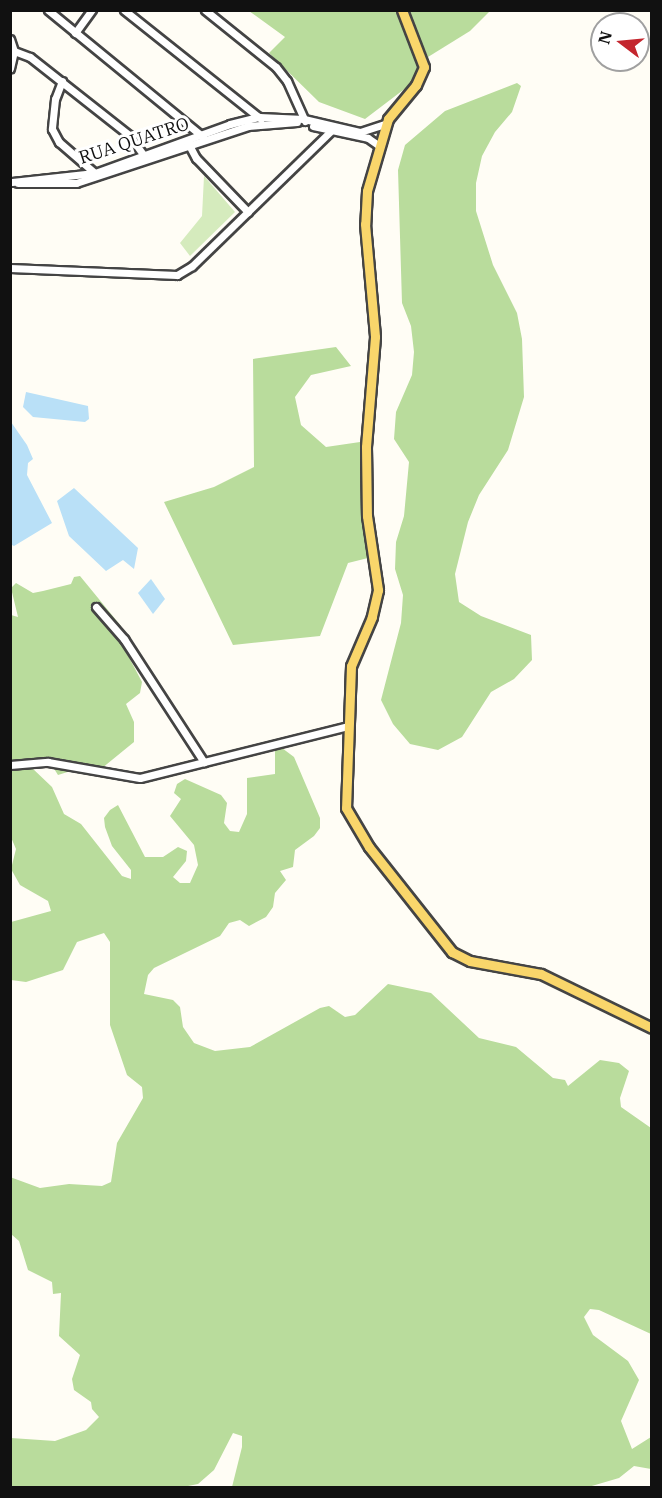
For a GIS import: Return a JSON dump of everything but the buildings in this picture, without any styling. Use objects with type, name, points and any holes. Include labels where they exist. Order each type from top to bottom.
[{"type":"main road","points":[[402,10],[424,68],[416,86],[387,123],[378,145],[367,191],[365,224],[375,338],[367,439],[367,516],[378,590],[372,617],[351,666],[346,795],[351,822],[452,952],[470,961],[541,974],[651,1028]]},
{"type":"street","points":[[48,10],[203,137]]},
{"type":"street","points":[[75,33],[92,10]]},
{"type":"street","points":[[124,10],[262,120]]},
{"type":"street","points":[[205,10],[276,67],[287,81],[305,121]]},
{"type":"street","points":[[10,39],[14,51],[10,69]]},
{"type":"street","points":[[14,51],[30,57],[129,135],[146,158]]},
{"type":"street","points":[[62,81],[55,99],[52,129],[59,142],[97,176]]},
{"type":"street","name":"RUA QUATRO","points":[[11,182],[60,185],[97,176],[203,137],[262,120],[305,121],[360,132],[387,123]]},
{"type":"street","name":"RUA QUATRO","points":[[305,121],[331,131],[368,138],[378,145]]},
{"type":"street","points":[[10,268],[177,275],[248,212],[331,131]]},
{"type":"street","name":"RUA QUATRO","points":[[146,158],[189,145],[203,137]]},
{"type":"street","points":[[189,145],[196,159],[248,212]]},
{"type":"street","points":[[96,607],[124,639],[204,762]]},
{"type":"street","points":[[10,765],[48,762],[128,778],[204,762],[348,726]]},
{"type":"green space","points":[[249,11],[398,11],[418,63],[415,81],[365,119],[319,102],[269,53],[285,37]]},
{"type":"green space","points":[[408,11],[490,11],[470,31],[428,57]]},
{"type":"green space","points":[[517,83],[521,86],[512,112],[495,132],[482,156],[476,183],[476,211],[493,265],[517,313],[522,339],[524,397],[508,450],[479,495],[468,522],[455,574],[459,602],[481,616],[531,635],[532,660],[514,679],[491,692],[462,737],[438,750],[410,744],[393,724],[381,700],[401,623],[403,595],[395,569],[396,542],[404,516],[409,462],[394,439],[396,412],[412,375],[414,352],[411,326],[402,303],[398,170],[405,145],[445,111]]},
{"type":"green space","points":[[204,176],[235,212],[190,256],[180,243],[202,216]]},
{"type":"green space","points":[[336,347],[351,366],[311,375],[295,397],[301,425],[326,447],[360,442],[368,558],[348,563],[320,636],[233,645],[164,502],[214,487],[254,467],[253,359]]},
{"type":"green space","points":[[80,576],[121,626],[124,648],[142,682],[140,693],[126,704],[134,722],[134,742],[96,773],[77,769],[58,775],[48,759],[31,767],[52,787],[64,814],[81,824],[122,876],[131,879],[131,870],[112,846],[105,827],[104,818],[110,810],[118,805],[145,857],[163,857],[178,847],[187,851],[186,861],[173,877],[180,883],[190,883],[198,865],[194,845],[170,816],[181,799],[174,793],[177,784],[185,779],[221,795],[227,803],[224,823],[230,831],[239,832],[247,814],[247,778],[275,774],[275,750],[278,745],[294,757],[320,818],[320,828],[314,836],[295,850],[293,867],[280,871],[286,880],[275,893],[273,907],[266,917],[249,926],[240,920],[229,923],[220,936],[154,968],[148,975],[144,994],[173,1000],[180,1007],[183,1027],[194,1043],[215,1051],[250,1047],[320,1008],[329,1006],[345,1017],[355,1015],[388,984],[431,993],[479,1038],[516,1047],[553,1078],[565,1080],[568,1086],[600,1060],[619,1063],[629,1071],[620,1098],[621,1107],[651,1128],[651,1334],[599,1310],[590,1309],[584,1317],[593,1335],[628,1361],[639,1380],[621,1421],[632,1449],[651,1437],[651,1469],[634,1466],[619,1478],[585,1488],[232,1487],[242,1447],[242,1436],[233,1433],[214,1470],[198,1484],[178,1488],[11,1487],[11,1438],[55,1441],[86,1430],[99,1417],[92,1409],[91,1402],[74,1390],[72,1379],[80,1355],[59,1336],[61,1293],[53,1294],[52,1282],[28,1270],[19,1241],[11,1234],[10,1177],[40,1188],[69,1184],[102,1186],[111,1182],[117,1143],[143,1098],[142,1087],[127,1075],[110,1025],[110,942],[104,933],[77,942],[63,970],[26,982],[11,980],[11,922],[51,911],[48,901],[20,885],[11,869],[16,849],[10,835],[11,615],[18,617],[11,588],[16,583],[33,593],[71,584],[74,577]]},
{"type":"water","points":[[26,392],[88,406],[89,419],[85,422],[33,417],[23,407]]},
{"type":"water","points":[[11,422],[27,445],[33,459],[28,463],[27,475],[52,523],[14,546],[10,544]]},
{"type":"water","points":[[74,488],[138,548],[134,569],[123,560],[106,571],[69,536],[57,501]]},
{"type":"water","points":[[151,579],[165,599],[153,614],[138,593]]}]
